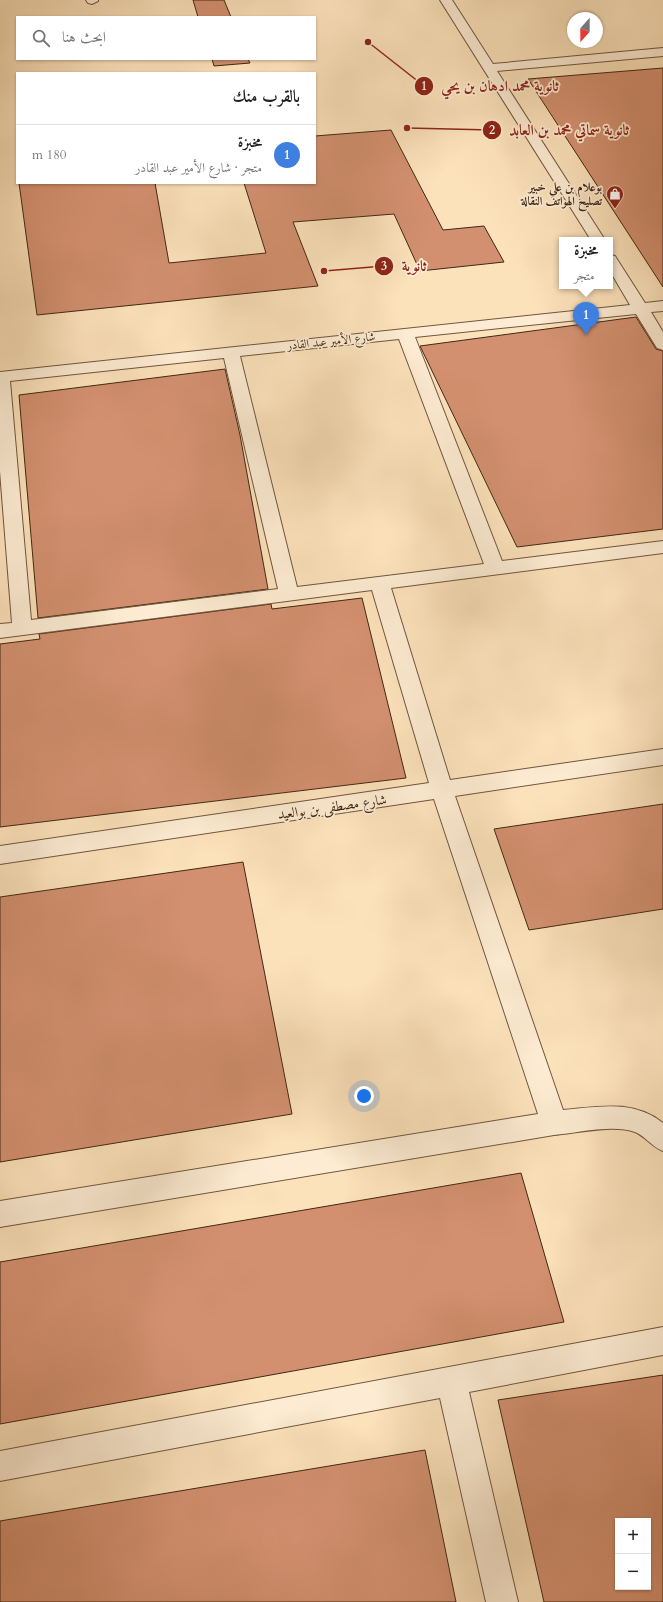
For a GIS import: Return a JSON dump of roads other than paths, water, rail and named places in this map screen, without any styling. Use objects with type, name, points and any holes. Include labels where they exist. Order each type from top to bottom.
[{"type":"street","points":[[446,0],[596,237]]},
{"type":"street","points":[[488,68],[663,52]]},
{"type":"street","points":[[613,264],[663,345]]},
{"type":"street","name":"شارع الأمير عبد القادر","points":[[0,377],[663,306]]},
{"type":"street","points":[[405,333],[495,568]]},
{"type":"street","points":[[231,352],[289,594]]},
{"type":"street","points":[[0,377],[22,628]]},
{"type":"street","points":[[0,631],[663,547]]},
{"type":"street","points":[[380,583],[442,791],[554,1123]]},
{"type":"street","name":"شارع مصطفى بن بوالعيد","points":[[0,855],[442,791],[663,757]]},
{"type":"street","points":[[0,1214],[554,1123],[616,1117],[642,1122],[663,1139]]},
{"type":"street","points":[[0,1466],[663,1341]]},
{"type":"street","points":[[451,1380],[502,1602]]},
{"type":"place","name":"ثانوية محمد ادهان بن يحي","points":[[368,42]]},
{"type":"place","name":"ثانوية سماتي محمد بن العابد","points":[[407,128]]},
{"type":"place","name":"بوعلام بن علي خبير تصليح الهواتف النقالة","points":[[615,209]]},
{"type":"place","name":"ثانوية","points":[[324,271]]},
{"type":"place","name":"مخبزة","points":[[586,335]]}]
